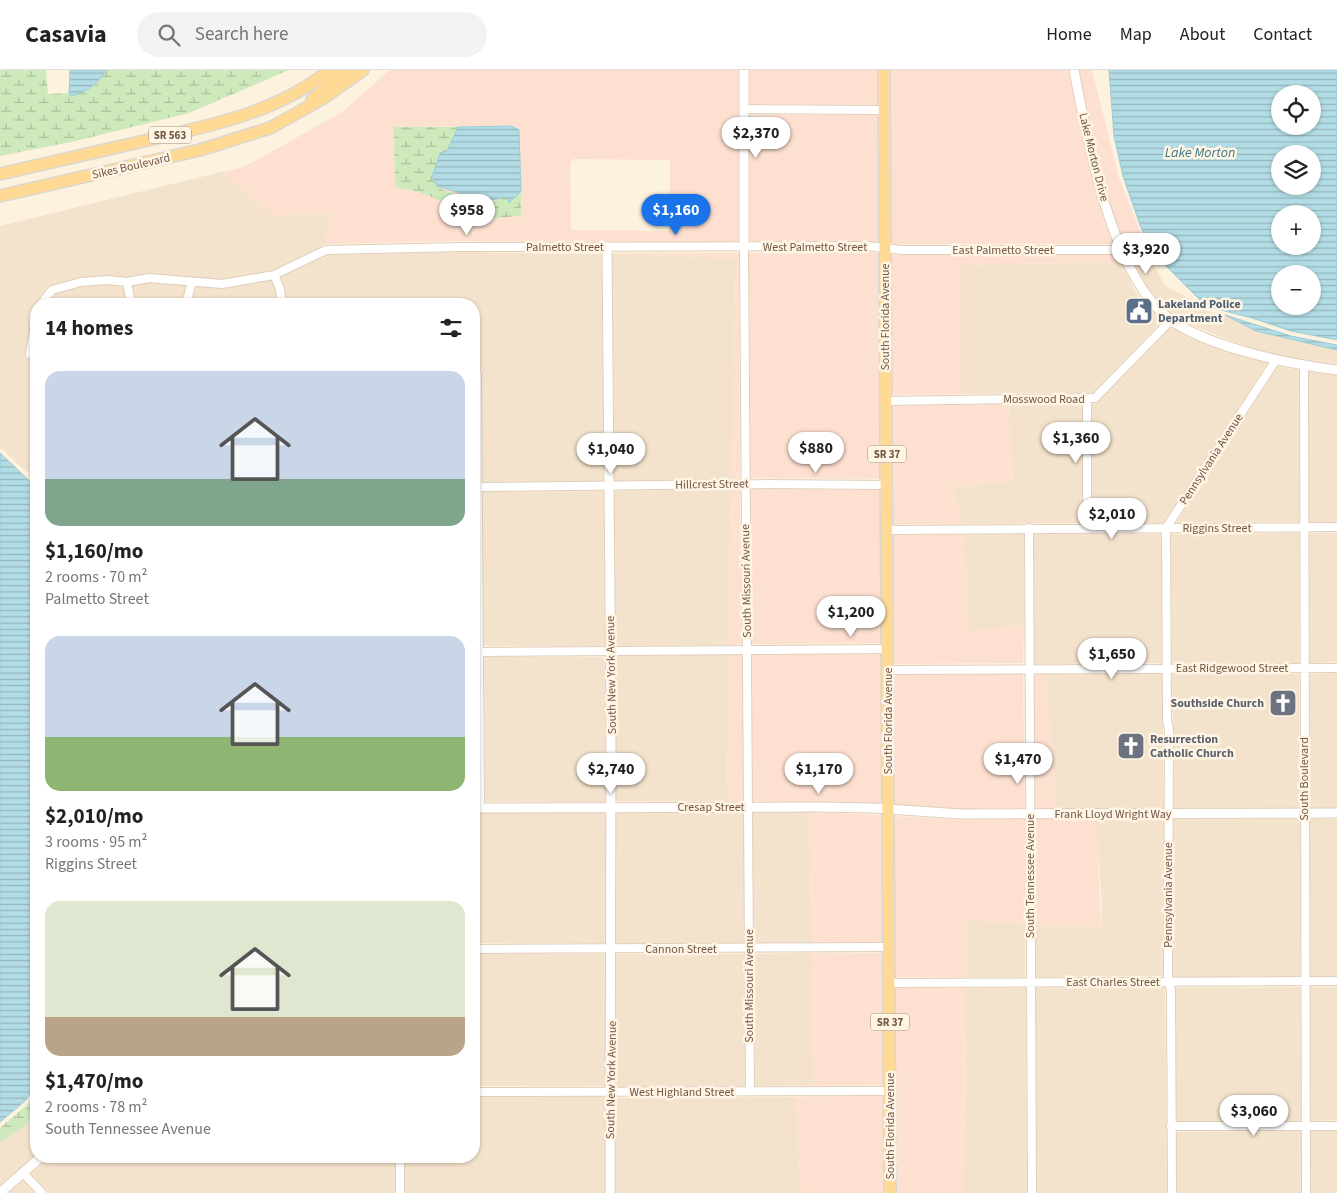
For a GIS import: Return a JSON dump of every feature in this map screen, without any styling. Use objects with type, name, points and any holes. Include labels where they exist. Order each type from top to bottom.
[{"type":"main road","name":"Sikes Boulevard","points":[[0,174],[220,123],[270,107],[314,83],[330,70]]},
{"type":"main road","points":[[302,110],[345,70]]},
{"type":"main road","name":"Sikes Boulevard","points":[[0,196],[200,150],[270,128],[322,98],[363,70]]},
{"type":"main road","name":"South Florida Avenue","points":[[884,70],[890,1193]]},
{"type":"street","name":"South Missouri Avenue","points":[[744,70],[750,1091]]},
{"type":"street","name":"Lake Morton Drive","points":[[1074,70],[1093,157],[1120,250],[1140,289],[1171,320],[1215,341],[1276,360],[1337,370]]},
{"type":"street","points":[[744,109],[884,110]]},
{"type":"street","name":"West Palmetto Street","points":[[744,248],[867,246],[885,250]]},
{"type":"street","name":"Palmetto Street","points":[[274,275],[326,250],[607,247],[744,248]]},
{"type":"street","name":"South New York Avenue","points":[[607,247],[612,949],[610,1193]]},
{"type":"street","name":"East Palmetto Street","points":[[885,250],[1120,250]]},
{"type":"street","points":[[45,298],[55,288],[81,282],[108,280],[127,282],[149,278],[222,284],[274,275],[280,289],[281,298]]},
{"type":"street","points":[[127,282],[130,298]]},
{"type":"street","points":[[188,298],[192,282]]},
{"type":"street","name":"Mosswood Road","points":[[885,401],[1095,398],[1171,320]]},
{"type":"street","name":"Pennsylvania Avenue","points":[[1172,1193],[1171,989],[1168,982],[1169,814],[1166,528],[1276,360]]},
{"type":"street","name":"South Boulevard","points":[[1304,365],[1306,1193]]},
{"type":"street","points":[[1086,399],[1087,529]]},
{"type":"street","name":"Hillcrest Street","points":[[480,487],[745,484],[887,485]]},
{"type":"street","name":"Riggins Street","points":[[887,530],[1337,527]]},
{"type":"street","name":"South Tennessee Avenue","points":[[1028,528],[1032,1193]]},
{"type":"street","points":[[480,652],[888,649]]},
{"type":"street","name":"East Ridgewood Street","points":[[888,670],[1337,668]]},
{"type":"street","name":"Cresap Street","points":[[480,808],[846,807],[888,810]]},
{"type":"street","name":"Frank Lloyd Wright Way","points":[[888,810],[960,814],[1337,813]]},
{"type":"street","name":"Cannon Street","points":[[480,949],[889,948]]},
{"type":"street","name":"East Charles Street","points":[[890,983],[1337,981]]},
{"type":"street","name":"West Highland Street","points":[[480,1092],[890,1091]]},
{"type":"street","points":[[1172,1126],[1337,1126]]},
{"type":"street","points":[[0,1193],[35,1163]]},
{"type":"street","points":[[400,1163],[400,1193]]},
{"type":"street","points":[[24,1173],[42,1193]]},
{"type":"shaded area","points":[[390,70],[739,70],[739,242],[462,241],[326,244],[329,212],[275,216],[221,172],[244,167],[342,112]],"holes":[[[512,126],[519,130],[419,192],[395,187],[394,127]],[[573,159],[670,160],[670,229],[667,231],[571,230],[570,164]]]},
{"type":"shaded area","points":[[749,70],[879,70],[879,105],[749,104]]},
{"type":"shaded area","points":[[888,70],[1069,70],[1083,137],[1114,244],[889,244]]},
{"type":"shaded area","points":[[1079,70],[1092,70],[1119,178],[1152,261],[1131,261],[1125,248],[1108,197],[1092,134]]},
{"type":"shaded area","points":[[749,115],[879,115],[880,243],[867,241],[749,242]]},
{"type":"shaded area","points":[[221,172],[275,216],[329,212],[326,244],[321,245],[322,255],[463,252],[603,254],[604,481],[483,482],[480,298],[30,298],[30,474],[0,447],[0,226]]},
{"type":"shaded area","points":[[867,251],[880,254],[882,479],[750,478],[749,253]]},
{"type":"shaded area","points":[[612,253],[739,253],[740,478],[732,479],[736,258]]},
{"type":"shaded area","points":[[612,254],[736,258],[732,479],[614,481]]},
{"type":"shaded area","points":[[889,255],[1118,255],[1121,262],[962,265],[962,394],[890,395]]},
{"type":"shaded area","points":[[1131,261],[1152,261],[1165,286],[1194,301],[1206,311],[1225,315],[1256,331],[1337,350],[1337,364],[1278,355],[1244,346],[1186,323],[1174,316],[1158,302],[1144,285]]},
{"type":"shaded area","points":[[1121,262],[1136,293],[1163,320],[1093,393],[962,394],[961,265]]},
{"type":"shaded area","points":[[1171,327],[1206,344],[1268,363],[1164,523],[1092,523],[1091,404],[1098,402]]},
{"type":"shaded area","points":[[1278,366],[1299,370],[1299,522],[1176,523]]},
{"type":"shaded area","points":[[1308,371],[1337,375],[1337,522],[1308,522]]},
{"type":"shaded area","points":[[1008,404],[1082,404],[1082,523],[961,524],[954,486],[1013,481]]},
{"type":"shaded area","points":[[1008,404],[1013,481],[954,486],[961,524],[892,524],[890,406]]},
{"type":"shaded area","points":[[732,489],[729,645],[615,646],[614,491]]},
{"type":"shaded area","points":[[732,489],[740,489],[742,644],[729,645]]},
{"type":"shaded area","points":[[750,489],[882,490],[883,643],[751,644]]},
{"type":"shaded area","points":[[604,491],[605,646],[484,646],[483,492]]},
{"type":"shaded area","points":[[1299,533],[1299,663],[1172,663],[1171,534]]},
{"type":"shaded area","points":[[1308,533],[1337,533],[1337,662],[1309,663]]},
{"type":"shaded area","points":[[1024,534],[1024,663],[1023,626],[969,631],[963,535]]},
{"type":"shaded area","points":[[1033,534],[1161,534],[1162,663],[1033,664]]},
{"type":"shaded area","points":[[892,535],[963,535],[969,630],[1023,626],[1023,663],[892,664]]},
{"type":"shaded area","points":[[883,654],[884,804],[753,801],[751,655]]},
{"type":"shaded area","points":[[729,655],[727,802],[616,801],[615,656]]},
{"type":"shaded area","points":[[729,655],[742,655],[744,802],[727,802]]},
{"type":"shaded area","points":[[484,657],[605,657],[606,802],[485,802]]},
{"type":"shaded area","points":[[1162,673],[1164,808],[1055,809],[1046,674]]},
{"type":"shaded area","points":[[1172,673],[1299,674],[1300,808],[1174,809]]},
{"type":"shaded area","points":[[1337,673],[1337,808],[1309,808],[1309,674]]},
{"type":"shaded area","points":[[1023,674],[1025,808],[961,809],[893,805],[893,675]]},
{"type":"shaded area","points":[[1033,674],[1046,674],[1055,809],[1034,808]]},
{"type":"shaded area","points":[[606,812],[607,943],[480,943],[480,813]]},
{"type":"shaded area","points":[[616,812],[744,812],[744,943],[616,943]]},
{"type":"shaded area","points":[[753,812],[808,812],[808,837],[811,849],[812,943],[753,943]]},
{"type":"shaded area","points":[[808,812],[883,815],[884,942],[812,943],[811,849],[808,837]]},
{"type":"shaded area","points":[[893,816],[960,820],[1025,819],[1025,924],[966,920],[965,977],[894,977]]},
{"type":"shaded area","points":[[1035,819],[1097,819],[1101,928],[1035,924]]},
{"type":"shaded area","points":[[1096,819],[1164,819],[1164,976],[1035,977],[1035,924],[1101,928],[1102,905]]},
{"type":"shaded area","points":[[1173,819],[1300,819],[1300,976],[1173,977]]},
{"type":"shaded area","points":[[1309,819],[1337,819],[1337,976],[1310,976]]},
{"type":"shaded area","points":[[966,920],[1025,924],[1025,977],[965,977]]},
{"type":"shaded area","points":[[812,953],[813,1085],[755,1086],[753,954]]},
{"type":"shaded area","points":[[812,953],[884,953],[885,1085],[796,1086],[813,1084]]},
{"type":"shaded area","points":[[480,954],[607,954],[607,1086],[480,1086]]},
{"type":"shaded area","points":[[616,954],[744,954],[745,1086],[616,1087]]},
{"type":"shaded area","points":[[1165,987],[1167,1193],[1037,1193],[1035,988]]},
{"type":"shaded area","points":[[1300,987],[1301,1121],[1176,1121],[1176,988]]},
{"type":"shaded area","points":[[1310,987],[1337,987],[1337,1120],[1311,1121]]},
{"type":"shaded area","points":[[894,988],[965,988],[964,1193],[895,1193]]},
{"type":"shaded area","points":[[965,988],[1026,988],[1027,1193],[964,1193]]},
{"type":"shaded area","points":[[885,1096],[885,1193],[801,1193],[796,1097]]},
{"type":"shaded area","points":[[480,1097],[605,1097],[606,1193],[405,1193],[405,1163],[480,1163]]},
{"type":"shaded area","points":[[796,1097],[801,1193],[615,1193],[615,1098]]},
{"type":"shaded area","points":[[30,1119],[30,1160],[0,1187],[0,1142],[25,1126]]},
{"type":"shaded area","points":[[1301,1131],[1301,1193],[1177,1193],[1176,1132]]},
{"type":"shaded area","points":[[1311,1131],[1337,1131],[1337,1193],[1311,1193]]},
{"type":"shaded area","points":[[42,1163],[395,1163],[395,1193],[49,1193],[31,1174]]},
{"type":"shaded area","points":[[23,1180],[35,1193],[8,1193]]},
{"type":"green space","points":[[0,70],[46,70],[48,94],[69,93],[72,96],[94,85],[107,70],[289,70],[189,113],[76,141],[0,156]]},
{"type":"green space","points":[[394,127],[458,127],[447,151],[440,153],[432,177],[443,190],[473,199],[486,201],[507,197],[510,202],[521,191],[521,216],[485,219],[419,192],[395,187]]},
{"type":"green space","points":[[30,1101],[30,1119],[25,1126],[0,1142],[0,1128]]},
{"type":"water","points":[[70,70],[107,70],[92,86],[71,96],[69,93]]},
{"type":"water","name":"Lake Morton","points":[[1109,70],[1337,70],[1337,340],[1291,331],[1206,306],[1157,257],[1141,228],[1123,176],[1114,136]]},
{"type":"water","points":[[512,126],[519,130],[521,191],[509,203],[507,197],[486,201],[437,186],[432,177],[440,153],[447,151],[458,127]]},
{"type":"water","points":[[1225,315],[1291,336],[1337,345],[1337,350],[1256,331]]},
{"type":"water","points":[[0,453],[30,481],[30,1094],[25,1101],[0,1122]]},
{"type":"place","name":"Lakeland Police Department","points":[[1139,311]]},
{"type":"place","name":"Southside Church","points":[[1283,703]]},
{"type":"place","name":"Resurrection Catholic Church","points":[[1131,746]]}]
